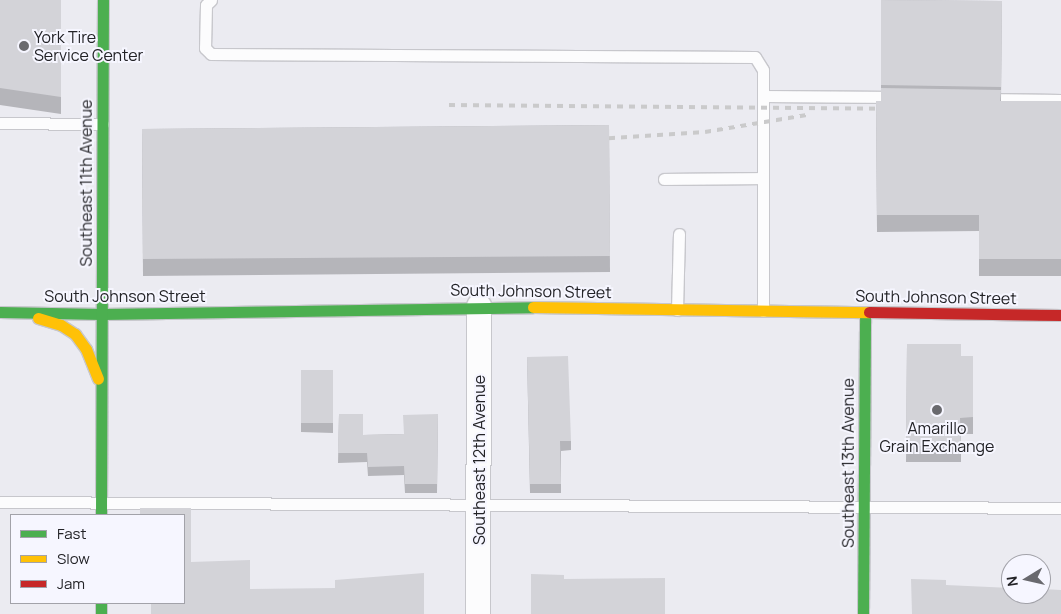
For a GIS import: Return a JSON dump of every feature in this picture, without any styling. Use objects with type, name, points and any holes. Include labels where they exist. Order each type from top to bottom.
[{"type":"main road","name":"Southeast 11th Avenue","points":[[101,514],[103,0]]},
{"type":"main road","name":"South Johnson Street","points":[[0,312],[102,314],[479,306],[1061,315]]},
{"type":"main road","points":[[14,312],[61,325],[75,334],[95,367],[102,414]]},
{"type":"main road","name":"Southeast 13th Avenue","points":[[864,614],[865,313]]},
{"type":"street","name":"Southeast 12th Avenue","points":[[478,614],[479,306]]},
{"type":"lane","points":[[211,0],[206,5],[205,48],[211,54],[755,57],[763,70],[763,311]]},
{"type":"lane","points":[[763,96],[912,98]]},
{"type":"lane","points":[[972,98],[1061,100]]},
{"type":"lane","points":[[0,123],[103,124]]},
{"type":"lane","points":[[664,179],[763,178]]},
{"type":"lane","points":[[677,310],[679,234]]},
{"type":"lane","points":[[0,502],[478,503],[1061,508]]},
{"type":"building","points":[[0,0],[61,0],[61,97],[0,88]]},
{"type":"building","points":[[881,0],[1002,1],[1001,87],[881,85]]},
{"type":"building","points":[[881,88],[1001,90],[1000,101],[1061,101],[1061,259],[979,259],[979,215],[877,215],[876,101],[881,101]]},
{"type":"building","points":[[609,125],[610,256],[143,259],[142,129]]},
{"type":"building","points":[[907,344],[961,344],[961,356],[973,356],[973,417],[960,418],[961,445],[906,446]]},
{"type":"building","points":[[568,356],[571,441],[560,441],[561,484],[530,484],[527,357]]},
{"type":"building","points":[[301,370],[333,370],[333,423],[301,423]]},
{"type":"building","points":[[339,414],[363,414],[363,435],[404,434],[403,415],[438,414],[437,484],[405,484],[404,466],[368,467],[367,453],[338,453]]},
{"type":"building","points":[[140,508],[191,508],[191,562],[250,560],[250,589],[335,588],[335,580],[424,573],[424,614],[151,614],[151,604],[185,604],[185,514],[140,514]]},
{"type":"building","points":[[531,574],[564,575],[564,579],[665,578],[665,614],[531,614]]},
{"type":"building","points":[[911,579],[946,580],[946,585],[1001,588],[1001,604],[1051,604],[1051,590],[1061,590],[1061,614],[912,614]]},
{"type":"railway","points":[[449,105],[889,109]]},
{"type":"railway","points":[[597,139],[705,132],[807,115]]},
{"type":"traffic: fast","points":[[101,514],[103,0]]},
{"type":"traffic: fast","points":[[0,312],[102,314],[533,307]]},
{"type":"traffic: fast","points":[[863,614],[865,313]]},
{"type":"traffic: fast","points":[[101,604],[101,614]]},
{"type":"traffic: slow","points":[[533,307],[869,312]]},
{"type":"traffic: slow","points":[[38,318],[61,325],[75,334],[86,349],[98,379]]},
{"type":"traffic: jam","points":[[869,312],[1061,315]]},
{"type":"place","name":"York Tire Service Center","points":[[24,46]]},
{"type":"place","name":"Amarillo Grain Exchange","points":[[937,410]]}]
